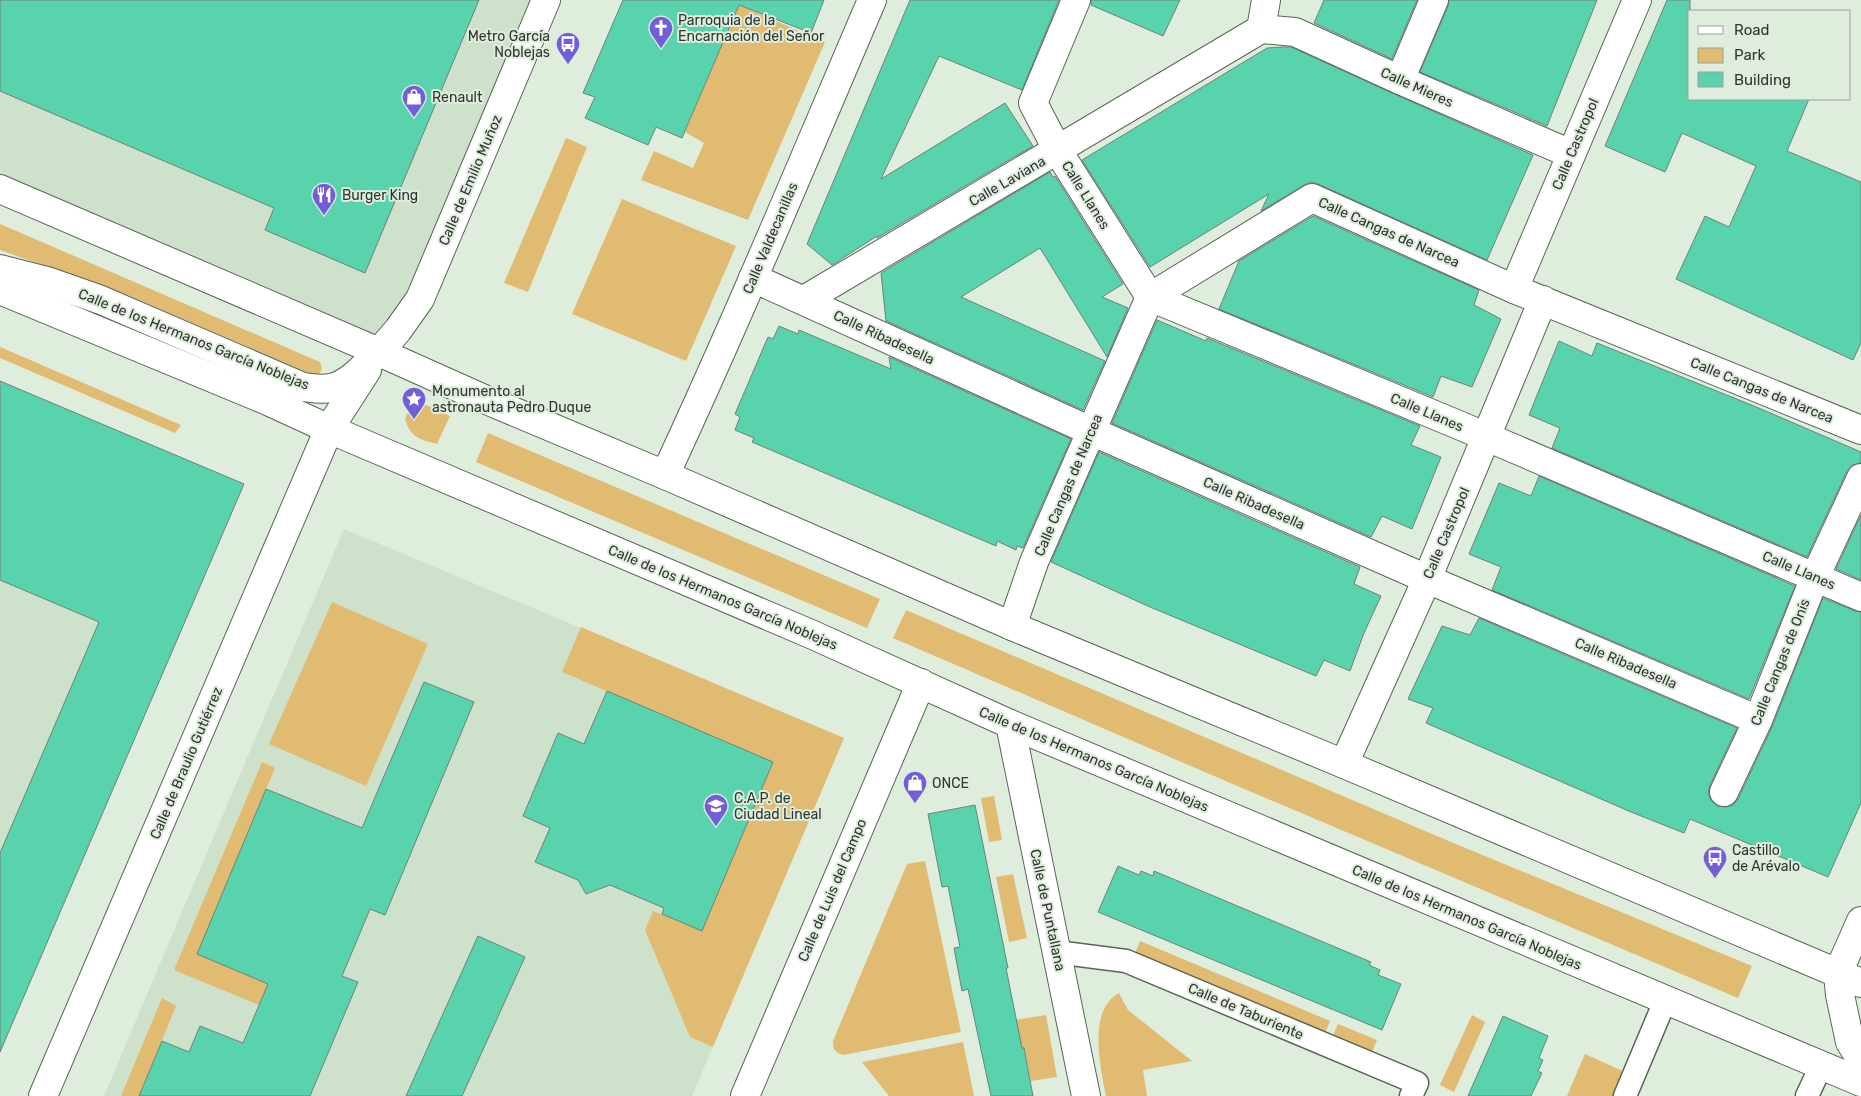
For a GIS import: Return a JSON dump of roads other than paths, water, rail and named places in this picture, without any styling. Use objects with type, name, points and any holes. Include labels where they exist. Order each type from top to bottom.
[{"type":"street","name":"Calle de Emilio Muñoz","points":[[379,352],[398,330],[420,299],[546,0]]},
{"type":"street","name":"Calle Valdecanillas","points":[[665,475],[692,419],[872,0]]},
{"type":"street","name":"Calle Llanes","points":[[1076,0],[1033,103],[1058,151],[1150,297],[1486,437],[1861,597]]},
{"type":"street","points":[[1261,29],[1266,0]]},
{"type":"street","points":[[1400,80],[1434,0]]},
{"type":"street","name":"Calle Castropol","points":[[1514,289],[1637,0]]},
{"type":"street","name":"Calle Laviana","points":[[804,300],[1261,29]]},
{"type":"street","name":"Calle Mieres","points":[[1261,29],[1295,32],[1571,154]]},
{"type":"street","points":[[0,189],[1012,626],[1850,978]]},
{"type":"street","name":"Calle Cangas de Narcea","points":[[1012,626],[1034,562],[1150,297],[1312,198],[1514,289],[1861,430]]},
{"type":"street","name":"Calle de los Hermanos García Noblejas","points":[[0,269],[47,281],[101,300],[303,387],[332,388],[352,377],[379,352]]},
{"type":"street","name":"Calle Ribadesella","points":[[753,278],[1091,432],[1427,579],[1758,720]]},
{"type":"street","name":"Calle de los Hermanos García Noblejas","points":[[0,290],[268,401],[804,631],[1010,724],[1861,1082]]},
{"type":"street","name":"Calle Castropol","points":[[1344,764],[1427,579],[1543,300]]},
{"type":"street","points":[[330,429],[379,352]]},
{"type":"street","name":"Calle de Braulio Gutiérrez","points":[[43,1096],[330,429]]},
{"type":"street","name":"Calle Cangas de Onís","points":[[1724,792],[1758,720],[1815,577],[1861,478]]},
{"type":"street","name":"Calle de Luis del Campo","points":[[745,1096],[921,684]]},
{"type":"street","name":"Calle de Puntallana","points":[[1010,724],[1086,1096]]},
{"type":"street","points":[[1861,922],[1850,978],[1840,995],[1850,1042],[1861,1060]]},
{"type":"street","name":"Calle de Taburiente","points":[[1056,952],[1126,961],[1417,1083],[1411,1096]]},
{"type":"street","points":[[1624,1096],[1665,1001]]},
{"type":"street","points":[[1807,1096],[1821,1066]]},
{"type":"place","name":"Parroquia de la Encarnación del Señor","points":[[661,49]]},
{"type":"place","name":"Metro García Noblejas","points":[[568,65]]},
{"type":"place","name":"Renault","points":[[414,118]]},
{"type":"place","name":"Burger King","points":[[324,216]]},
{"type":"place","name":"Monumento al astronauta Pedro Duque","points":[[414,420]]},
{"type":"place","name":"ONCE","points":[[915,804]]},
{"type":"place","name":"C.A.P. de Ciudad Lineal","points":[[716,827]]},
{"type":"place","name":"Castillo de Arévalo","points":[[1715,879]]}]
